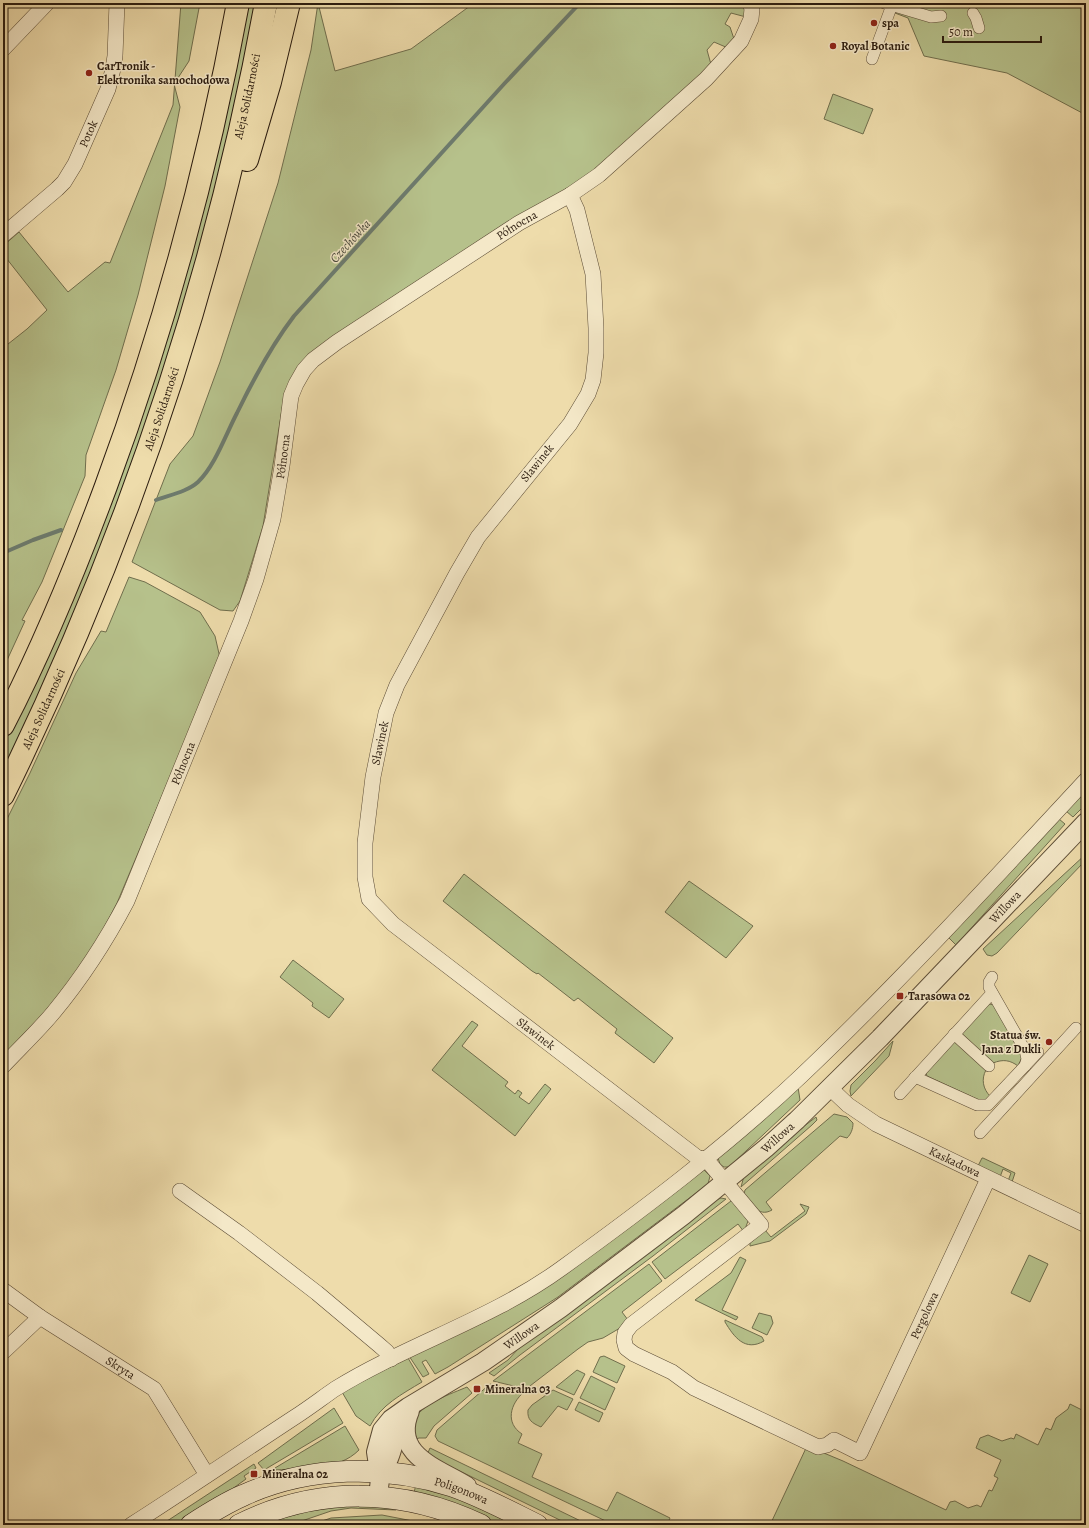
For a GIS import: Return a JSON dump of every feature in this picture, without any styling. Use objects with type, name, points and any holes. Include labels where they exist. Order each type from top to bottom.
[{"type":"main road","points":[[3,725],[41,645],[77,562],[115,462],[143,379],[195,202],[224,74],[238,3]]},
{"type":"main road","name":"Aleja Solidarności","points":[[3,795],[68,655],[120,527],[174,374],[215,235],[240,129],[266,3]]},
{"type":"main road","points":[[215,235],[244,169],[270,82],[289,3]]},
{"type":"main road","name":"Poligonowa","points":[[191,1525],[236,1499],[281,1482],[330,1472],[381,1471],[410,1475],[457,1488],[537,1525]]},
{"type":"main road","name":"Poligonowa","points":[[239,1525],[264,1514],[301,1502],[341,1496],[378,1496],[422,1503],[453,1512],[481,1525]]},
{"type":"street","points":[[3,49],[47,3]]},
{"type":"street","name":"Potok","points":[[3,235],[57,189],[64,182],[75,164],[110,81],[115,56],[117,3]]},
{"type":"street","name":"Północna","points":[[3,1066],[52,1014],[75,985],[114,926],[127,901],[241,621],[256,579],[274,519],[291,396],[304,370],[313,360],[337,342],[520,223],[570,195],[599,175],[714,71],[741,41],[750,19],[752,9],[750,3]]},
{"type":"street","points":[[872,59],[888,4],[931,18],[941,16]]},
{"type":"street","points":[[973,13],[979,28]]},
{"type":"street","name":"Sławinek","points":[[570,195],[577,210],[593,274],[596,341],[593,380],[588,394],[570,424],[478,537],[397,684],[386,713],[373,777],[365,843],[365,877],[369,899],[393,924],[698,1158],[706,1159],[761,1225],[631,1325],[625,1333],[624,1340],[626,1348],[634,1354],[672,1372],[694,1388],[818,1447],[827,1445],[834,1440],[860,1453]]},
{"type":"street","points":[[131,1525],[334,1390],[390,1359],[499,1307],[533,1288],[561,1269],[706,1159],[799,1078],[833,1046],[938,938],[1086,780]]},
{"type":"street","name":"Willowa","points":[[378,1496],[381,1471],[378,1465],[376,1452],[382,1430],[397,1414],[483,1362],[556,1312],[725,1182],[798,1120],[880,1038],[1086,822]]},
{"type":"street","points":[[992,977],[988,985],[1015,1030],[1025,1050],[1027,1059],[1025,1066]]},
{"type":"street","points":[[900,1094],[992,993]]},
{"type":"street","points":[[980,1133],[1076,1028]]},
{"type":"street","points":[[1015,1030],[1047,1060]]},
{"type":"street","points":[[954,1034],[989,1066]]},
{"type":"street","points":[[915,1077],[965,1100],[983,1106],[988,1105],[1038,1052]]},
{"type":"street","name":"Kaskadowa","points":[[830,1088],[848,1105],[876,1124],[1086,1225]]},
{"type":"street","name":"Pergolowa","points":[[860,1453],[988,1179]]},
{"type":"street","points":[[180,1191],[240,1234],[317,1293],[387,1352],[390,1359]]},
{"type":"street","name":"Skryta","points":[[3,1290],[40,1317],[154,1389],[207,1474]]},
{"type":"street","points":[[3,1352],[40,1317]]},
{"type":"street","name":"Willowa","points":[[381,1471],[385,1467],[390,1457],[398,1428],[410,1411],[424,1398]]},
{"type":"street","points":[[410,1411],[407,1418],[406,1433],[411,1448],[418,1457],[469,1487],[487,1501]]},
{"type":"green space","points":[[181,3],[200,3],[189,61],[175,83]]},
{"type":"green space","points":[[246,3],[259,3],[243,86],[171,364],[114,525],[3,778],[3,742],[47,658],[76,591]]},
{"type":"green space","points":[[318,3],[335,71],[411,49],[474,3],[744,3],[746,17],[731,13],[725,24],[730,27],[734,39],[728,48],[714,42],[707,50],[712,68],[593,177],[345,332],[285,391],[263,526],[240,601],[233,611],[220,610],[132,562],[170,464],[193,436],[220,362],[278,183],[311,50]]},
{"type":"green space","points":[[899,3],[1086,3],[1086,115],[1007,73],[924,56],[908,18],[895,13]]},
{"type":"green space","points":[[174,86],[180,107],[165,186],[138,295],[116,370],[86,455],[85,476],[42,582],[22,620],[25,621],[3,669],[3,348],[27,329],[47,310],[3,254],[3,246],[19,232],[68,292],[105,262],[110,263],[173,105]]},
{"type":"green space","points":[[833,94],[873,109],[863,134],[824,119]]},
{"type":"green space","points":[[129,577],[145,582],[200,612],[215,636],[220,658],[117,903],[96,943],[70,982],[39,1018],[3,1055],[3,827],[30,773],[76,673],[101,631],[106,632]]},
{"type":"green space","points":[[1086,789],[1086,804],[1073,817],[1066,811]]},
{"type":"green space","points":[[1059,819],[1065,824],[956,945],[948,937]]},
{"type":"green space","points":[[1086,854],[1086,865],[1083,863],[997,953],[992,956],[987,955],[983,949]]},
{"type":"green space","points":[[464,874],[673,1038],[654,1063],[615,1033],[617,1029],[578,998],[574,1001],[538,973],[537,974],[532,971],[443,901]]},
{"type":"green space","points":[[689,881],[753,926],[726,958],[665,912]]},
{"type":"green space","points":[[293,960],[344,999],[329,1018],[312,1006],[313,1003],[280,977]]},
{"type":"green space","points":[[989,1004],[995,1005],[1023,1055],[1018,1066],[1012,1062],[1006,1061],[993,1063],[961,1033]]},
{"type":"green space","points":[[472,1021],[478,1025],[462,1046],[508,1082],[505,1086],[515,1094],[518,1090],[522,1093],[519,1097],[529,1104],[545,1084],[551,1089],[515,1136],[432,1070]]},
{"type":"green space","points":[[893,1041],[889,1056],[851,1096],[851,1085]]},
{"type":"green space","points":[[954,1041],[986,1070],[984,1073],[984,1084],[990,1096],[987,1100],[981,1101],[927,1076],[926,1073]]},
{"type":"green space","points":[[798,1087],[800,1100],[729,1167],[724,1167],[720,1164],[718,1158]]},
{"type":"green space","points":[[834,1114],[847,1117],[853,1123],[852,1131],[847,1138],[840,1136],[766,1202],[772,1210],[763,1212],[755,1208],[744,1194],[745,1190]]},
{"type":"green space","points":[[816,1117],[817,1120],[812,1125],[741,1187],[744,1176]]},
{"type":"green space","points":[[982,1158],[1015,1173],[1012,1182],[1008,1181],[1011,1173],[1003,1169],[1000,1177],[978,1166]]},
{"type":"green space","points":[[704,1170],[710,1176],[708,1184],[558,1297],[435,1374],[426,1360],[422,1362],[429,1374],[423,1377],[409,1356],[484,1322]]},
{"type":"green space","points":[[721,1198],[726,1199],[494,1376],[489,1373],[508,1360],[518,1349],[716,1200]]},
{"type":"green space","points":[[731,1201],[733,1201],[748,1221],[744,1232],[738,1224],[665,1279],[652,1262]]},
{"type":"green space","points":[[800,1204],[809,1207],[806,1214],[770,1241],[750,1246],[750,1243],[765,1230],[771,1237],[805,1211]]},
{"type":"green space","points":[[1029,1255],[1048,1264],[1030,1302],[1011,1293]]},
{"type":"green space","points":[[740,1257],[746,1260],[722,1310],[738,1317],[736,1320],[695,1300],[731,1273]]},
{"type":"green space","points":[[649,1264],[662,1281],[622,1312],[628,1320],[624,1322],[620,1328],[603,1338],[588,1342],[526,1389],[493,1381]]},
{"type":"green space","points":[[759,1313],[771,1316],[773,1323],[767,1335],[752,1328]]},
{"type":"green space","points":[[725,1320],[762,1337],[764,1341],[751,1345],[746,1344],[736,1338]]},
{"type":"green space","points":[[604,1356],[625,1366],[617,1383],[593,1372],[600,1357]]},
{"type":"green space","points":[[408,1358],[422,1382],[386,1406],[370,1426],[356,1416],[342,1392]]},
{"type":"green space","points":[[577,1370],[585,1374],[574,1395],[556,1387]]},
{"type":"green space","points":[[591,1376],[615,1388],[605,1410],[580,1398]]},
{"type":"green space","points":[[490,1384],[524,1392],[515,1402],[511,1413],[511,1419],[517,1430],[522,1434],[518,1443],[542,1454],[532,1477],[607,1511],[617,1492],[670,1518],[667,1525],[614,1525],[438,1441],[435,1436],[437,1430]]},
{"type":"green space","points":[[467,1387],[472,1393],[434,1426],[426,1438],[413,1440],[414,1421],[423,1409],[446,1396]]},
{"type":"green space","points":[[553,1390],[573,1399],[567,1410],[558,1406],[541,1427],[529,1419],[528,1410],[532,1405]]},
{"type":"green space","points":[[579,1402],[603,1413],[599,1422],[575,1410]]},
{"type":"green space","points":[[1070,1404],[1086,1412],[1086,1525],[770,1525],[807,1446],[843,1461],[946,1510],[950,1502],[955,1501],[968,1508],[977,1505],[981,1507],[989,1490],[992,1491],[998,1478],[994,1476],[1001,1460],[976,1448],[980,1438],[988,1435],[1002,1441],[1011,1438],[1014,1439],[1016,1434],[1038,1445],[1046,1428],[1051,1430],[1056,1418],[1068,1409]]},
{"type":"green space","points":[[334,1408],[343,1423],[264,1470],[258,1463]]},
{"type":"green space","points":[[345,1426],[359,1450],[351,1457],[341,1462],[320,1467],[276,1470],[275,1468]]},
{"type":"green space","points":[[430,1448],[589,1525],[570,1525],[427,1455]]},
{"type":"green space","points":[[254,1464],[256,1468],[244,1476],[246,1479],[217,1500],[178,1525],[161,1525]]},
{"type":"green space","points":[[416,1484],[430,1487],[520,1525],[498,1525],[487,1519],[414,1493]]},
{"type":"green space","points":[[341,1504],[397,1506],[396,1510],[351,1508],[331,1511],[290,1525],[259,1525],[286,1514]]},
{"type":"green space","points":[[382,1515],[428,1525],[310,1525],[331,1518]]},
{"type":"waterway","name":"Czechówka","points":[[156,500],[189,488],[198,482],[204,475],[215,459],[263,363],[294,316],[504,84],[580,3]]},
{"type":"waterway","name":"Czechówka","points":[[3,553],[61,530]]},
{"type":"place","name":"spa","points":[[874,23]]},
{"type":"place","name":"Royal Botanic","points":[[833,46]]},
{"type":"place","name":"CarTronik - Elektronika samochodowa","points":[[89,73]]},
{"type":"place","name":"Tarasowa 02","points":[[900,996]]},
{"type":"place","name":"Statua św. Jana z Dukli","points":[[1049,1042]]},
{"type":"place","name":"Mineralna 03","points":[[477,1389]]},
{"type":"place","name":"Mineralna 02","points":[[254,1474]]}]
